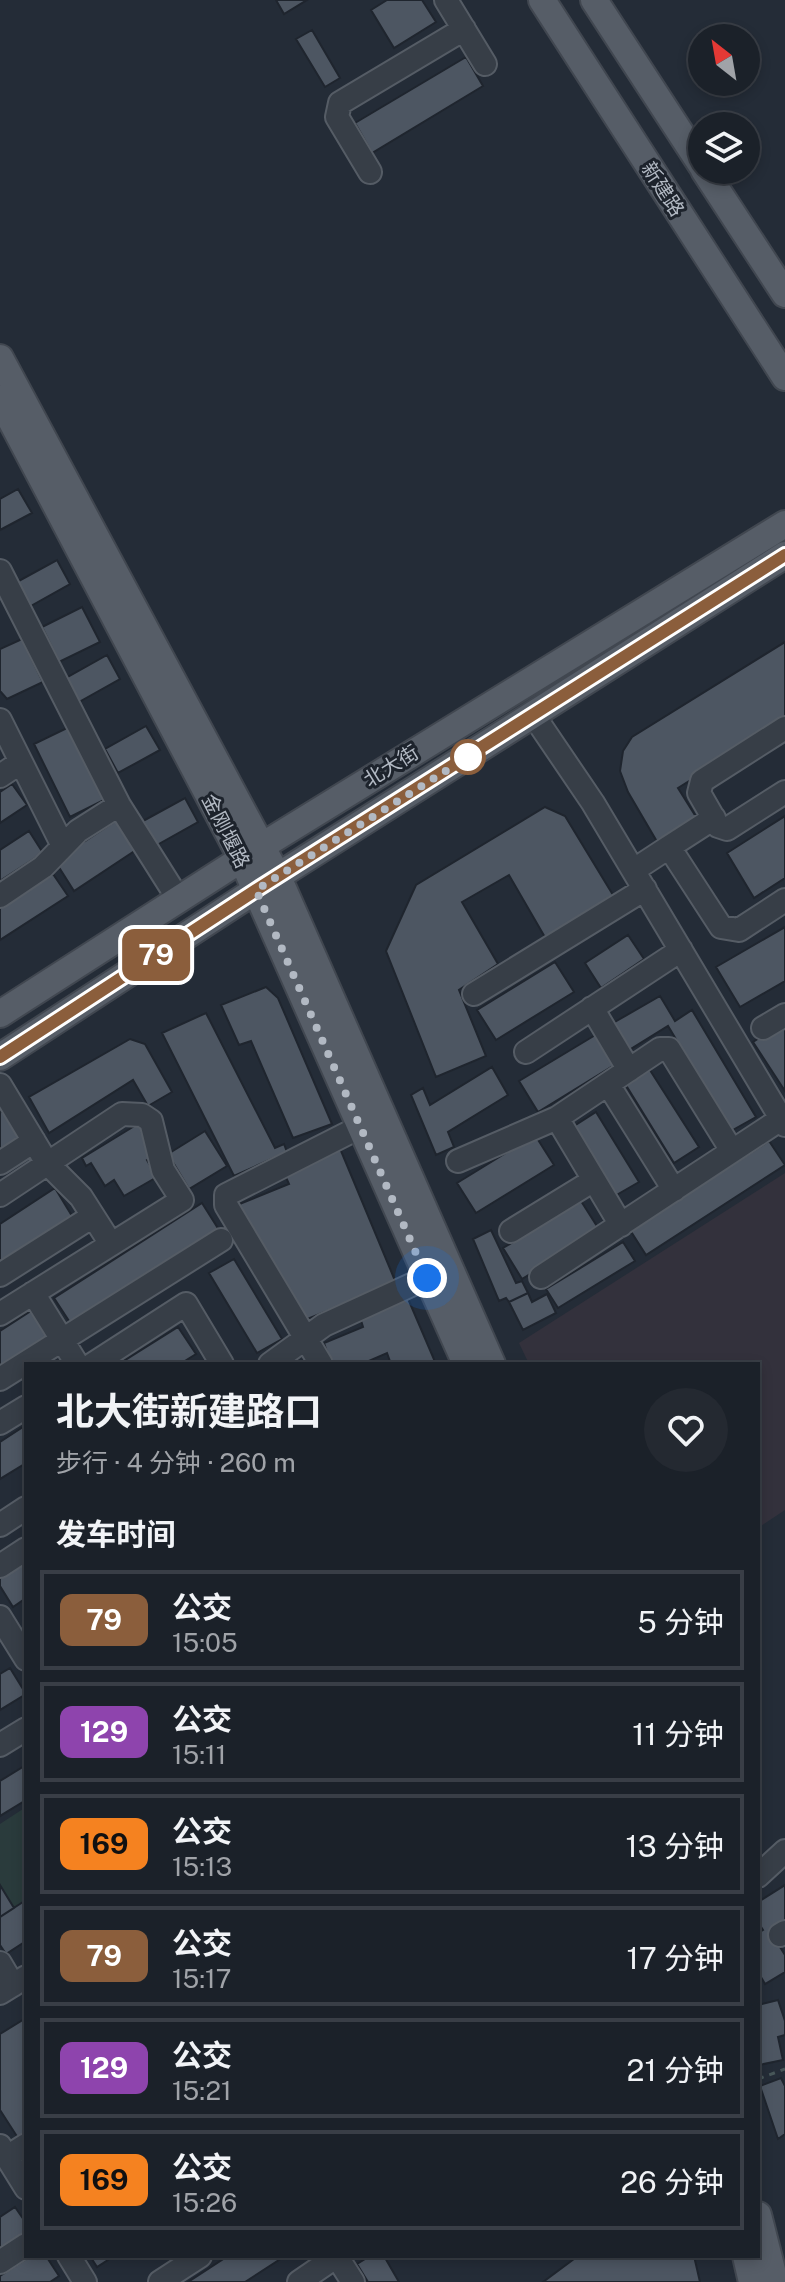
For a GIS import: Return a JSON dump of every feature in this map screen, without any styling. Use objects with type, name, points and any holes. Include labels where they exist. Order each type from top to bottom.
[{"type":"main road","name":"新建路","points":[[542,0],[785,377]]},
{"type":"main road","points":[[594,0],[688,145]]},
{"type":"main road","points":[[713,184],[785,294]]},
{"type":"main road","points":[[0,358],[252,852]]},
{"type":"main road","name":"金刚堰路","points":[[0,399],[252,852],[360,1127],[438,1273],[465,1362]]},
{"type":"main road","name":"北大街","points":[[0,1014],[252,852],[785,524]]},
{"type":"main road","name":"北大街","points":[[0,1057],[785,555]]},
{"type":"main road","points":[[267,884],[438,1273],[491,1362]]},
{"type":"main road","points":[[760,2223],[775,2282]]},
{"type":"main road","points":[[746,2258],[752,2282]]},
{"type":"street","points":[[446,0],[485,64]]},
{"type":"street","points":[[370,172],[337,117],[338,91],[464,29]]},
{"type":"street","points":[[0,571],[9,612],[119,805],[179,900]]},
{"type":"street","points":[[534,716],[593,803],[783,1122],[732,1151],[541,1277]]},
{"type":"street","points":[[0,720],[63,846]]},
{"type":"street","points":[[785,728],[702,781],[699,793],[718,826],[727,829],[785,792]]},
{"type":"street","points":[[0,776],[21,762]]},
{"type":"street","points":[[0,896],[43,867],[78,831],[119,805]]},
{"type":"street","points":[[474,994],[639,880],[669,847],[714,818]]},
{"type":"street","points":[[669,847],[721,927],[739,930],[785,900]]},
{"type":"street","points":[[526,1052],[681,950]]},
{"type":"street","points":[[592,1008],[629,1070]]},
{"type":"street","points":[[763,1028],[785,1015]]},
{"type":"street","points":[[458,1161],[525,1135],[557,1118],[660,1049],[669,1049],[732,1151]]},
{"type":"street","points":[[608,1084],[674,1190]]},
{"type":"street","points":[[0,1085],[47,1163],[81,1197],[111,1244]]},
{"type":"street","points":[[0,1195],[122,1114],[142,1115],[151,1121],[163,1170],[182,1200],[0,1314]]},
{"type":"street","points":[[557,1118],[621,1225]]},
{"type":"street","points":[[320,1362],[226,1205],[226,1195],[360,1127]]},
{"type":"street","points":[[0,1163],[34,1141]]},
{"type":"street","points":[[511,1231],[594,1180]]},
{"type":"street","points":[[0,1275],[93,1216]]},
{"type":"street","points":[[27,1362],[221,1240]]},
{"type":"street","points":[[273,1362],[324,1325],[438,1273]]},
{"type":"street","points":[[33,1293],[76,1362]]},
{"type":"street","points":[[96,1362],[186,1304],[221,1362]]},
{"type":"street","points":[[0,1379],[24,1364]]},
{"type":"street","points":[[0,1423],[24,1408]]},
{"type":"street","points":[[0,1525],[24,1509]]},
{"type":"street","points":[[0,1566],[24,1550]]},
{"type":"street","points":[[0,1617],[18,1651]]},
{"type":"street","points":[[0,1745],[24,1730]]},
{"type":"street","points":[[760,1874],[785,1851]]},
{"type":"street","points":[[0,1963],[13,1985]]},
{"type":"street","points":[[11,2150],[24,2183]]},
{"type":"street","points":[[0,2262],[24,2246]]},
{"type":"street","points":[[70,2258],[81,2281]]},
{"type":"street","points":[[160,2282],[197,2258]]},
{"type":"street","points":[[299,2282],[334,2258]]},
{"type":"street","points":[[338,2258],[353,2282]]},
{"type":"path","points":[[760,2078],[785,2069]]},
{"type":"shaded area","points":[[785,1173],[785,1510],[760,1527],[760,1362],[528,1362],[519,1343]]},
{"type":"shaded area","points":[[24,1808],[24,1901],[14,1908],[0,1885],[0,1824]]},
{"type":"building","points":[[276,0],[307,0],[284,14]]},
{"type":"building","points":[[387,0],[422,0],[436,22],[394,48],[371,10]]},
{"type":"building","points":[[312,30],[340,78],[325,87],[296,39]]},
{"type":"building","points":[[466,57],[483,86],[372,153],[355,123]]},
{"type":"building","points":[[18,489],[32,513],[0,530],[0,499]]},
{"type":"building","points":[[57,560],[70,584],[29,607],[15,583]]},
{"type":"building","points":[[82,607],[100,642],[59,662],[42,627]]},
{"type":"building","points":[[22,639],[43,682],[7,699],[0,691],[0,649]]},
{"type":"building","points":[[785,642],[785,721],[678,788],[698,820],[659,845],[628,792],[620,771],[623,751],[632,737]]},
{"type":"building","points":[[107,655],[120,679],[79,702],[66,678]]},
{"type":"building","points":[[146,726],[160,750],[118,773],[105,749]]},
{"type":"building","points":[[69,727],[104,800],[70,817],[34,744]]},
{"type":"building","points":[[12,784],[27,805],[0,823],[0,792]]},
{"type":"building","points":[[185,798],[198,822],[157,845],[143,821]]},
{"type":"building","points":[[545,807],[565,816],[613,895],[546,939],[509,875],[462,902],[498,964],[459,990],[486,1056],[436,1077],[386,951],[416,885]]},
{"type":"building","points":[[785,816],[785,878],[754,898],[727,853]]},
{"type":"building","points":[[120,818],[139,848],[74,891],[55,861]]},
{"type":"building","points":[[29,831],[43,853],[0,881],[0,850]]},
{"type":"building","points":[[53,874],[68,896],[0,940],[0,908]]},
{"type":"building","points":[[785,927],[785,981],[740,1007],[716,967]]},
{"type":"building","points":[[628,935],[644,959],[601,988],[585,963]]},
{"type":"building","points":[[555,962],[574,992],[496,1040],[477,1010]]},
{"type":"building","points":[[266,987],[278,998],[332,1124],[293,1138],[251,1041],[239,1045],[221,1005]]},
{"type":"building","points":[[660,996],[675,1021],[692,1010],[756,1117],[731,1131],[668,1026],[629,1050],[613,1023]]},
{"type":"building","points":[[206,1013],[275,1148],[284,1144],[287,1152],[234,1176],[162,1033]]},
{"type":"building","points":[[785,1021],[785,1091],[753,1042]]},
{"type":"building","points":[[597,1034],[616,1064],[538,1112],[519,1081]]},
{"type":"building","points":[[130,1039],[145,1044],[172,1092],[148,1106],[133,1080],[49,1133],[29,1097]]},
{"type":"building","points":[[492,1067],[508,1095],[448,1132],[454,1147],[436,1155],[411,1095],[423,1088],[430,1105]]},
{"type":"building","points":[[648,1067],[699,1147],[674,1163],[624,1082]]},
{"type":"building","points":[[3,1111],[20,1139],[0,1152],[0,1112]]},
{"type":"building","points":[[596,1112],[639,1182],[613,1197],[571,1128]]},
{"type":"building","points":[[141,1122],[146,1130],[142,1133],[155,1155],[147,1160],[157,1177],[124,1196],[114,1180],[105,1186],[91,1163],[86,1166],[82,1158]]},
{"type":"building","points":[[205,1131],[227,1166],[189,1189],[168,1154]]},
{"type":"building","points":[[535,1135],[554,1165],[476,1213],[457,1183]]},
{"type":"building","points":[[769,1141],[785,1165],[646,1255],[630,1230]]},
{"type":"building","points":[[339,1146],[396,1283],[305,1320],[237,1205],[289,1184],[284,1173]]},
{"type":"building","points":[[55,1188],[72,1216],[0,1262],[0,1224]]},
{"type":"building","points":[[581,1201],[600,1231],[522,1279],[503,1248]]},
{"type":"building","points":[[202,1203],[219,1230],[71,1324],[54,1298]]},
{"type":"building","points":[[491,1230],[516,1283],[522,1281],[528,1293],[509,1302],[506,1298],[499,1301],[473,1239]]},
{"type":"building","points":[[623,1242],[635,1261],[558,1308],[546,1289]]},
{"type":"building","points":[[234,1259],[282,1339],[257,1353],[209,1273]]},
{"type":"building","points":[[528,1293],[532,1302],[547,1294],[556,1313],[523,1330],[509,1302]]},
{"type":"building","points":[[406,1294],[435,1362],[390,1362],[387,1353],[367,1362],[330,1362],[324,1343],[363,1327],[359,1314]]},
{"type":"building","points":[[34,1309],[51,1336],[0,1368],[0,1331]]},
{"type":"building","points":[[178,1327],[196,1354],[183,1362],[122,1362]]},
{"type":"building","points":[[24,1426],[24,1464],[0,1479],[0,1442]]},
{"type":"building","points":[[24,1562],[24,1599],[13,1607],[0,1586],[0,1578]]},
{"type":"building","points":[[10,1668],[24,1695],[0,1710],[0,1674]]},
{"type":"building","points":[[24,1766],[24,1801],[0,1816],[0,1781]]},
{"type":"building","points":[[0,1885],[14,1908],[0,1917]]},
{"type":"building","points":[[785,1885],[785,1922],[770,1931],[785,1955],[785,1972],[765,1984],[760,1975],[760,1932],[763,1930],[760,1925],[760,1901]]},
{"type":"building","points":[[24,1901],[24,1942],[6,1954],[0,1945],[0,1917]]},
{"type":"building","points":[[778,2000],[785,2021],[785,2035],[778,2037],[783,2060],[760,2065],[760,2004]]},
{"type":"building","points":[[24,2019],[24,2134],[18,2138],[0,2110],[0,2034]]},
{"type":"building","points":[[781,2078],[785,2086],[785,2134],[778,2139],[760,2086]]},
{"type":"building","points":[[15,2207],[24,2220],[24,2234],[0,2250],[0,2217]]},
{"type":"building","points":[[28,2258],[47,2258],[59,2276],[50,2282],[0,2282],[0,2276]]},
{"type":"building","points":[[91,2258],[111,2258],[97,2267]]},
{"type":"building","points":[[225,2258],[282,2258],[245,2282],[188,2282]]},
{"type":"building","points":[[367,2258],[385,2258],[399,2282],[368,2282],[357,2264]]},
{"type":"building","points":[[575,2258],[694,2258],[700,2282],[543,2282]]},
{"type":"bus line","name":"79","points":[[0,1057],[256,890],[785,555]]},
{"type":"route","points":[[427,1278],[256,890],[468,757]]}]
